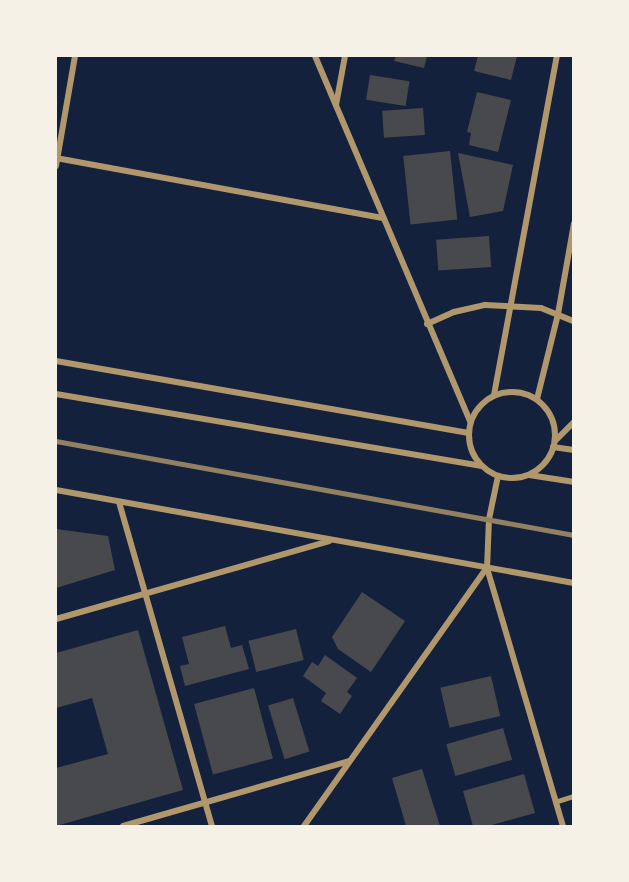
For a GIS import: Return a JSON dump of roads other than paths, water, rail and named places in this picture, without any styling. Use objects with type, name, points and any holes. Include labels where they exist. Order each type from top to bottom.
[{"type":"street","points":[[75,56],[56,161],[383,218]]},
{"type":"street","points":[[315,56],[470,422]]},
{"type":"street","points":[[336,106],[345,56]]},
{"type":"street","points":[[494,395],[513,304],[557,56]]},
{"type":"street","points":[[537,399],[558,314],[573,223]]},
{"type":"street","points":[[427,324],[454,312],[485,305],[513,304],[558,314],[573,321]]},
{"type":"street","points":[[56,360],[469,433]]},
{"type":"street","points":[[482,466],[470,448],[470,422],[476,411],[494,395],[516,391],[537,399],[554,423],[554,444]]},
{"type":"street","points":[[56,394],[482,466],[498,476],[529,475],[573,482]]},
{"type":"street","points":[[529,475],[548,459],[554,444],[573,422]]},
{"type":"street","points":[[554,444],[573,450]]},
{"type":"street","points":[[498,476],[489,519],[487,568],[562,826]]},
{"type":"street","points":[[56,490],[573,583]]},
{"type":"street","points":[[119,502],[212,826]]},
{"type":"street","points":[[56,619],[333,540]]},
{"type":"street","points":[[304,826],[487,568]]},
{"type":"street","points":[[123,826],[349,761]]},
{"type":"lane","points":[[555,802],[573,796]]},
{"type":"railway","points":[[56,441],[574,535]]}]
